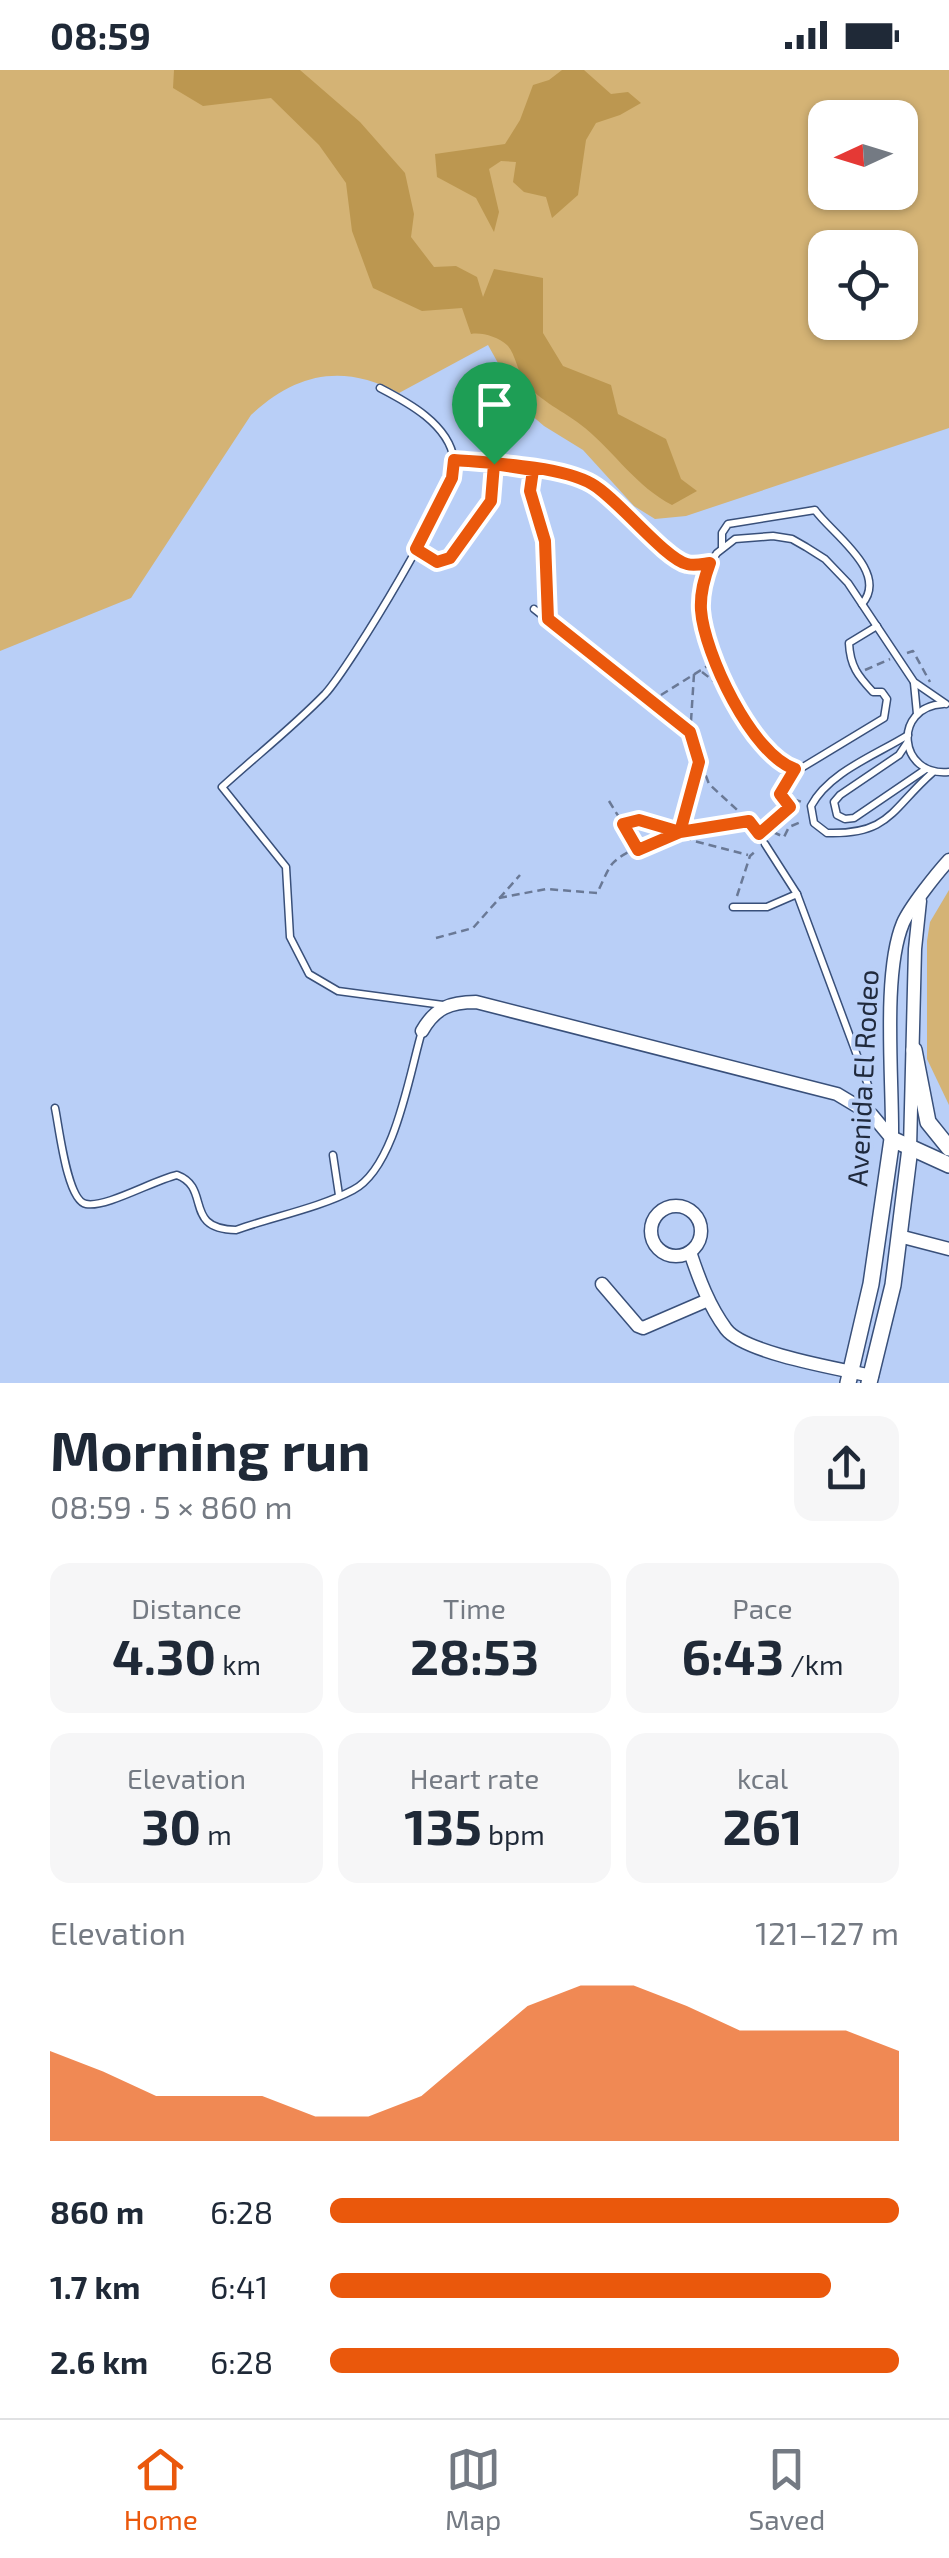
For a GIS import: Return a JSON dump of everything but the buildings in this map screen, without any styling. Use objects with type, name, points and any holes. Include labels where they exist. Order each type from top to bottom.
[{"type":"street","name":"Avenida El Rodeo","points":[[849,1377],[871,1284],[892,1139],[892,976],[896,944],[905,918],[949,860]]},
{"type":"street","name":"Avenida El Rodeo","points":[[870,1380],[893,1285],[910,1148],[915,949],[920,900]]},
{"type":"street","points":[[896,944],[915,949]]},
{"type":"street","points":[[422,1031],[436,1011],[446,1005],[476,1002],[837,1094],[868,1111],[892,1139],[949,1164]]},
{"type":"street","points":[[914,1050],[928,1122],[949,1148]]},
{"type":"street","points":[[868,1111],[888,1093],[892,1064]]},
{"type":"street","points":[[680,1206],[699,1222],[700,1238],[690,1252],[682,1256],[666,1254],[654,1244],[651,1228],[663,1209],[680,1206]]},
{"type":"street","points":[[900,1236],[949,1249]]},
{"type":"street","points":[[690,1252],[708,1300],[728,1332],[745,1345],[870,1380]]},
{"type":"street","points":[[602,1284],[643,1328],[708,1300]]},
{"type":"lane","points":[[380,388],[420,409],[441,434],[454,460],[452,478],[416,549],[327,692],[222,787],[286,867],[290,936],[309,974],[338,992],[446,1005]]},
{"type":"lane","points":[[454,460],[533,470],[593,484],[677,560],[696,565],[710,563]]},
{"type":"lane","points":[[416,549],[437,562],[450,558],[491,501],[494,464]]},
{"type":"lane","points":[[533,470],[530,491],[545,541],[548,619]]},
{"type":"lane","points":[[722,548],[722,533],[728,524],[815,510],[836,530],[868,575],[871,584],[862,604]]},
{"type":"lane","points":[[877,626],[849,643],[851,665],[874,692],[882,692],[888,708],[878,724],[795,769],[777,761],[750,727],[714,662],[701,611],[703,581],[710,563],[735,539],[792,538],[825,560],[848,583],[877,626],[914,682],[947,705]]},
{"type":"lane","points":[[534,609],[690,732]]},
{"type":"lane","points":[[914,682],[917,714],[908,739],[898,754],[840,795],[834,802],[837,815],[854,818],[930,771]]},
{"type":"lane","points":[[917,714],[935,705],[947,705]]},
{"type":"lane","points":[[908,739],[913,758],[930,771],[949,772]]},
{"type":"lane","points":[[908,739],[835,779],[811,806],[811,817],[826,833],[863,832],[895,814],[930,771]]},
{"type":"lane","points":[[765,844],[797,894],[868,1084],[868,1111]]},
{"type":"lane","points":[[733,907],[767,907],[797,894]]},
{"type":"lane","points":[[55,1108],[72,1189],[79,1201],[87,1205],[178,1175],[186,1178],[206,1222],[216,1229],[236,1230],[355,1189],[372,1172],[386,1152],[422,1031]]},
{"type":"lane","points":[[333,1156],[339,1195]]},
{"type":"path","points":[[651,701],[714,662]]},
{"type":"path","points":[[694,674],[690,732],[699,762],[716,794],[749,821],[765,844],[750,856],[733,907]]},
{"type":"path","points":[[680,832],[699,762]]},
{"type":"path","points":[[780,794],[795,769]]},
{"type":"path","points":[[780,794],[811,806]]},
{"type":"path","points":[[759,834],[790,807],[780,794]]},
{"type":"path","points":[[609,802],[638,850]]},
{"type":"path","points":[[759,834],[773,832],[784,837],[790,827],[811,817]]},
{"type":"path","points":[[623,824],[639,820],[680,832],[694,841],[750,856]]},
{"type":"path","points":[[500,898],[546,890],[597,893],[612,865],[638,850],[680,832],[749,821]]},
{"type":"path","points":[[436,938],[473,928],[520,874]]},
{"type":"shaded area","points":[[0,70],[949,70],[949,428],[686,516],[655,519],[634,506],[583,450],[523,408],[488,345],[399,393],[359,378],[321,377],[285,390],[251,415],[131,598],[0,651]]},
{"type":"shaded area","points":[[174,70],[300,70],[360,122],[405,173],[414,214],[411,237],[434,267],[456,266],[477,277],[483,297],[494,269],[543,278],[543,333],[563,366],[611,385],[618,414],[666,439],[681,479],[697,491],[672,505],[659,498],[585,428],[530,388],[507,345],[490,336],[471,334],[462,308],[422,311],[373,288],[352,231],[346,183],[319,145],[271,98],[203,106],[173,88]]},
{"type":"shaded area","points":[[562,70],[584,70],[611,94],[628,92],[641,103],[596,123],[586,140],[578,195],[552,218],[546,197],[524,192],[513,182],[516,162],[501,161],[489,169],[499,212],[494,232],[476,198],[437,177],[435,154],[505,144],[520,120],[533,85]]},
{"type":"shaded area","points":[[949,890],[949,1105],[927,1059],[927,941],[930,922]]},
{"type":"route","points":[[494,464],[491,501],[450,558],[437,562],[416,549],[452,478],[454,460],[506,465],[572,476],[593,484],[677,560],[696,565],[710,563],[703,581],[701,611],[714,662],[750,727],[777,761],[795,769],[780,794],[790,807],[759,834],[749,821],[680,832],[648,821],[623,824],[638,850],[680,832],[699,762],[690,732],[548,619],[545,541],[530,491],[533,470],[494,464]]}]
